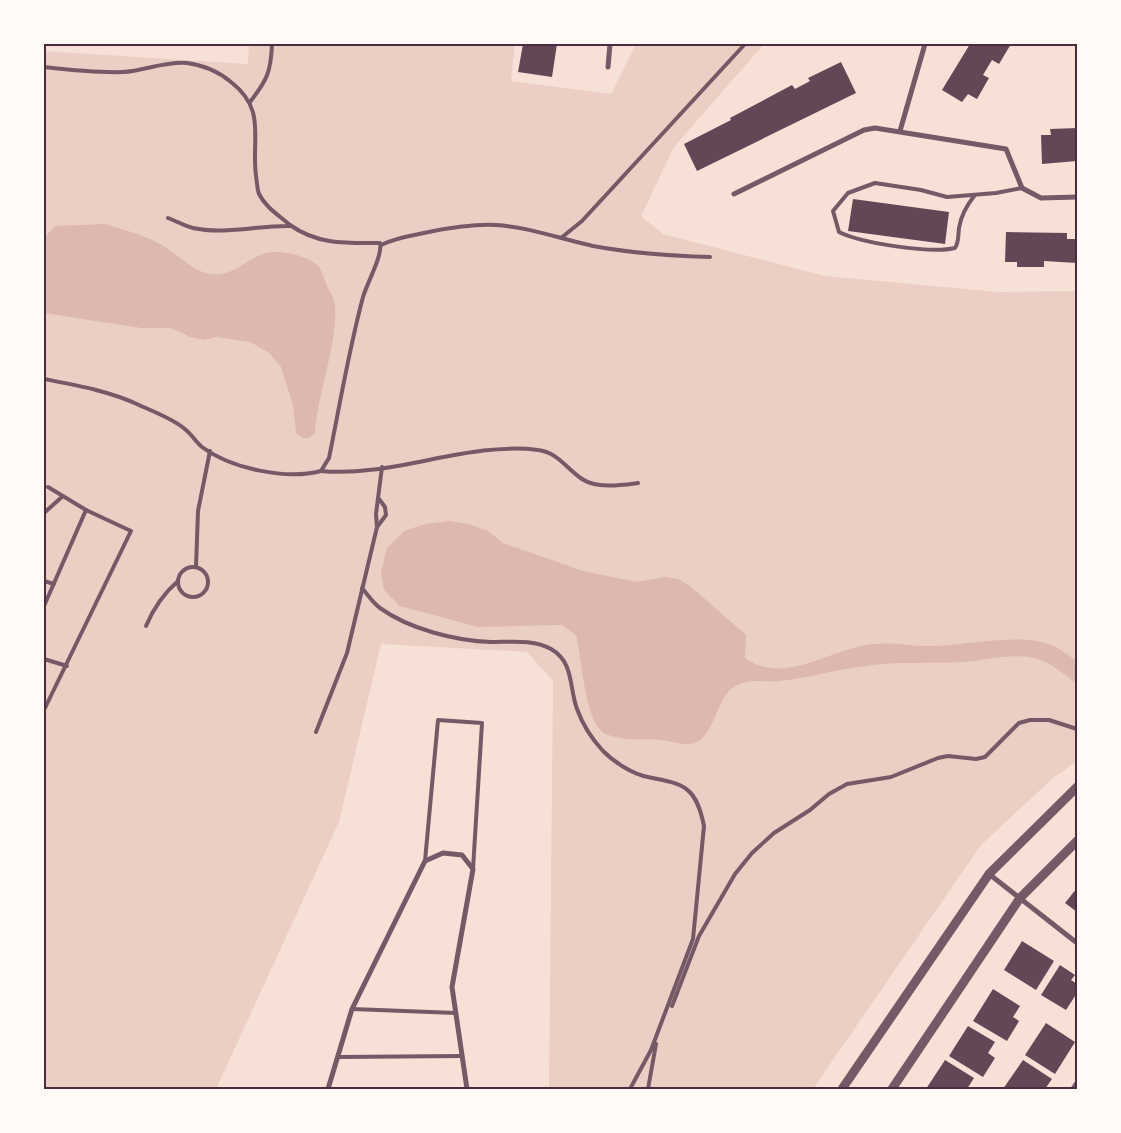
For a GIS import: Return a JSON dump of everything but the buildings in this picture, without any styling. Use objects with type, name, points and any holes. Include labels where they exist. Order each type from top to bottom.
[{"type":"street","points":[[608,67],[610,44]]},
{"type":"street","points":[[900,131],[925,44]]},
{"type":"street","points":[[734,194],[864,130],[875,128],[1006,149],[1022,188],[1041,198],[1077,197]]},
{"type":"street","points":[[842,1089],[989,874],[1077,787]]},
{"type":"street","points":[[892,1089],[1020,898],[1077,841]]},
{"type":"street","points":[[328,1089],[352,1009],[425,861],[443,853],[462,855],[473,869],[452,986],[467,1089]]},
{"type":"street","points":[[989,874],[1077,943]]},
{"type":"street","points":[[1073,1089],[1077,1083]]},
{"type":"lane","points":[[250,102],[268,75],[272,61],[272,44]]},
{"type":"lane","points":[[561,238],[582,221],[745,44]]},
{"type":"lane","points":[[44,67],[124,72],[163,64],[186,63],[207,67],[224,76],[246,96],[253,107],[257,132],[254,162],[259,193],[271,210],[300,232],[329,243],[380,243],[380,245]]},
{"type":"lane","points":[[246,96],[258,91]]},
{"type":"lane","points":[[975,195],[965,207],[960,222],[958,243],[955,248],[946,250],[893,245],[850,238],[839,232],[834,220],[833,211],[848,193],[875,183],[921,190],[947,198],[1022,188]]},
{"type":"lane","points":[[168,218],[194,228],[246,230],[266,225],[290,225]]},
{"type":"lane","points":[[380,245],[391,240],[473,225],[524,229],[594,246],[681,257],[710,257]]},
{"type":"lane","points":[[321,471],[327,462],[358,315],[368,281],[382,248],[380,245]]},
{"type":"lane","points":[[44,379],[95,391],[137,404],[185,429],[201,446],[226,460],[283,475],[307,475],[321,471],[332,472],[382,467],[510,449],[540,450],[555,456],[583,480],[618,486],[638,483]]},
{"type":"lane","points":[[196,567],[198,511],[210,451]]},
{"type":"lane","points":[[327,462],[332,472]]},
{"type":"lane","points":[[316,732],[347,653],[377,527],[376,514],[382,467]]},
{"type":"lane","points":[[44,710],[131,531],[86,510],[48,486]]},
{"type":"lane","points":[[44,513],[63,496]]},
{"type":"lane","points":[[377,527],[386,515],[385,508],[379,499]]},
{"type":"lane","points":[[44,606],[86,510]]},
{"type":"lane","points":[[196,567],[206,572],[209,583],[205,593],[195,598],[184,596],[178,587],[178,576],[185,568],[196,567]]},
{"type":"lane","points":[[44,581],[54,584]]},
{"type":"lane","points":[[146,626],[154,607],[167,590],[178,581]]},
{"type":"lane","points":[[362,588],[379,607],[395,618],[423,628],[468,639],[516,642],[549,648],[561,656],[567,666],[577,708],[587,730],[603,751],[626,768],[646,777],[678,782],[692,793],[701,811],[704,826],[693,939],[651,1050],[630,1089]]},
{"type":"lane","points":[[44,659],[67,666]]},
{"type":"lane","points":[[425,861],[438,720],[482,723],[473,869]]},
{"type":"lane","points":[[648,1089],[659,1033],[699,936],[735,874],[774,833],[810,810],[828,794],[847,784],[890,777],[938,758],[985,758],[1019,723],[1030,720],[1048,720],[1077,729]]},
{"type":"lane","points":[[352,1009],[456,1013]]},
{"type":"lane","points":[[338,1057],[462,1056]]},
{"type":"shaded area","points":[[249,44],[515,44],[511,81],[611,94],[636,44],[764,44],[674,147],[641,216],[663,234],[825,276],[999,292],[1077,291],[1077,761],[1052,779],[981,845],[813,1089],[549,1089],[553,681],[527,652],[381,644],[339,822],[216,1089],[44,1089],[44,51],[248,64]]},
{"type":"shaded area","points":[[105,224],[155,241],[185,262],[210,274],[227,272],[257,256],[273,252],[298,255],[315,263],[322,272],[334,302],[335,322],[315,433],[309,438],[302,438],[296,433],[293,405],[281,367],[268,352],[250,342],[216,337],[204,340],[190,337],[171,328],[141,328],[44,313],[44,238],[55,226]]},
{"type":"shaded area","points":[[449,521],[468,524],[488,531],[503,543],[583,571],[637,582],[665,577],[678,579],[689,585],[746,635],[745,658],[759,665],[773,668],[788,668],[871,644],[933,646],[992,640],[1022,640],[1052,645],[1077,661],[1077,684],[1060,671],[1042,661],[1020,656],[964,662],[878,664],[791,680],[751,681],[740,684],[727,693],[709,730],[695,743],[684,744],[662,740],[627,739],[613,736],[606,734],[599,728],[593,717],[588,704],[576,635],[562,625],[478,627],[400,606],[384,590],[381,572],[387,548],[404,531],[425,524]]}]
